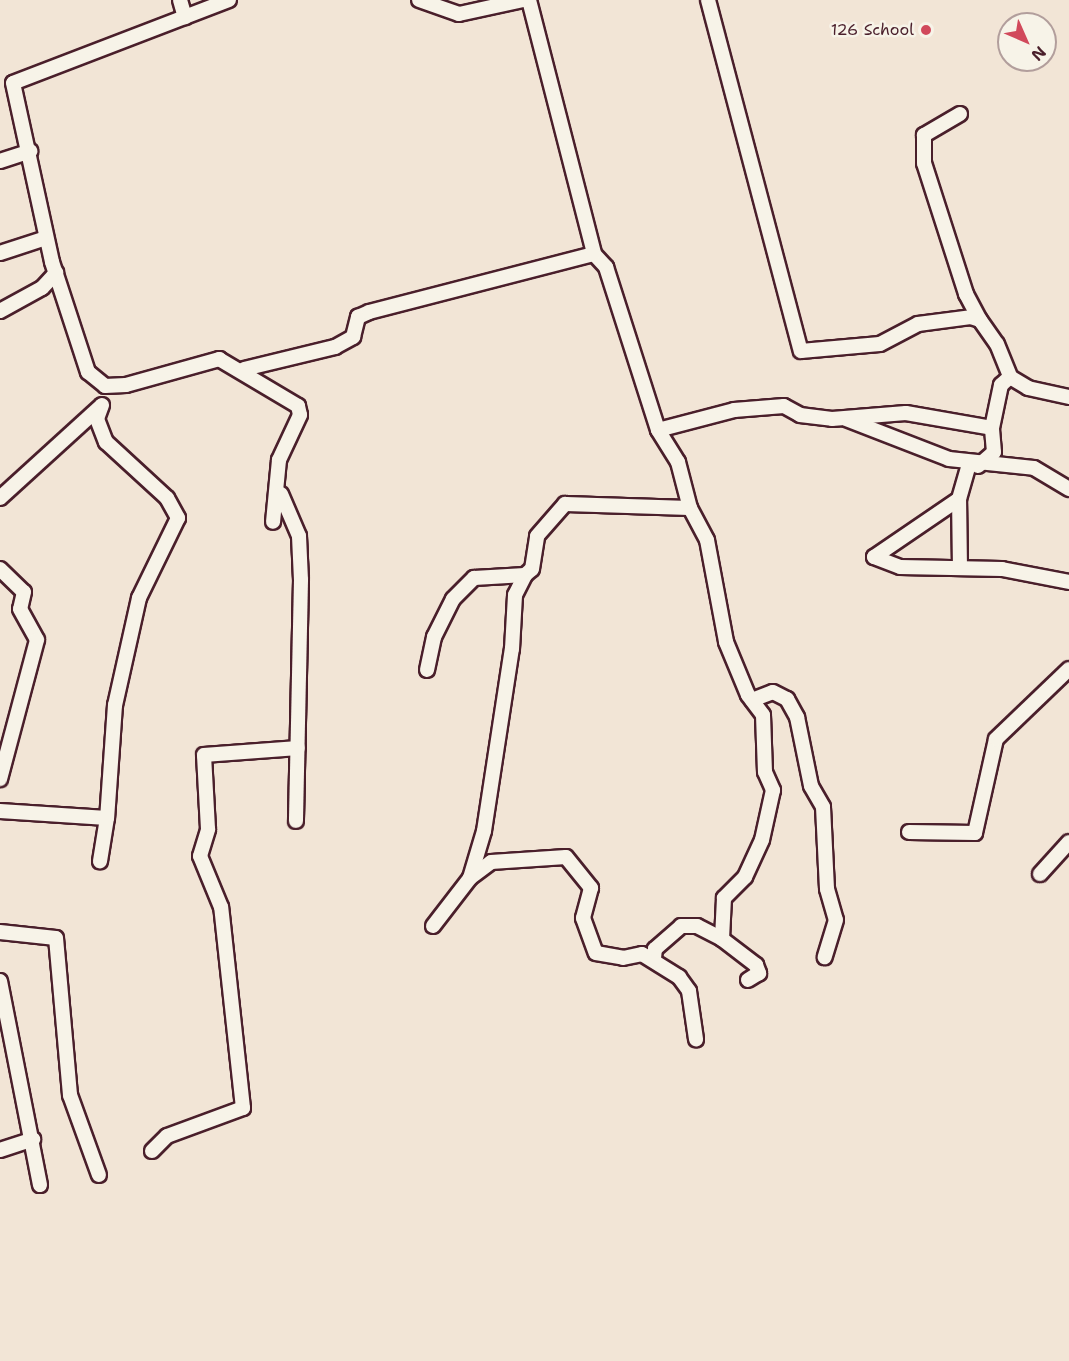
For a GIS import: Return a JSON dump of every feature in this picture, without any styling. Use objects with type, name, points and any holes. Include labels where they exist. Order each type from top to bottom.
[{"type":"street","points":[[180,0],[185,17]]},
{"type":"street","points":[[230,0],[13,83],[30,150],[46,238],[80,354],[88,372],[105,386],[126,385],[208,360],[244,369],[274,395],[298,405],[300,415],[279,460],[279,486],[273,522]]},
{"type":"street","points":[[419,0],[459,14],[523,0]]},
{"type":"street","points":[[529,0],[594,254],[606,267],[658,430],[678,462],[690,507],[708,540],[726,642],[752,700],[763,715],[765,772],[773,790],[753,862],[724,898],[722,939]]},
{"type":"street","points":[[708,0],[801,351],[880,344],[918,324],[980,320]]},
{"type":"street","points":[[960,114],[924,135],[924,163],[980,320],[1010,377],[1028,388],[1069,397]]},
{"type":"street","points":[[0,161],[30,150]]},
{"type":"street","points":[[0,253],[46,238]]},
{"type":"street","points":[[244,369],[334,346],[353,337],[358,317],[369,312],[594,254]]},
{"type":"street","points":[[0,310],[42,288],[56,273]]},
{"type":"street","points":[[960,568],[959,500],[974,465],[994,452],[992,428],[1001,385],[1010,377]]},
{"type":"street","points":[[100,861],[107,818],[115,705],[139,598],[177,518],[167,498],[106,442],[98,419],[105,386]]},
{"type":"street","points":[[0,498],[102,405]]},
{"type":"street","points":[[658,430],[760,406],[843,418],[974,465],[1034,468],[1069,489]]},
{"type":"street","points":[[843,418],[906,413],[992,428]]},
{"type":"street","points":[[279,486],[298,536],[296,821]]},
{"type":"street","points":[[959,500],[874,557],[909,568],[960,568],[1069,582]]},
{"type":"street","points":[[470,878],[492,794],[515,595],[525,575],[532,569],[537,536],[565,504],[690,507]]},
{"type":"street","points":[[0,569],[24,592],[20,609],[37,640],[0,779]]},
{"type":"street","points":[[427,670],[434,637],[453,599],[474,578],[525,575]]},
{"type":"street","points":[[909,832],[975,832],[996,740],[1069,669]]},
{"type":"street","points":[[752,700],[773,692],[787,699],[797,717],[811,786],[823,807],[827,889],[836,920],[825,957]]},
{"type":"street","points":[[152,1151],[167,1136],[243,1108],[220,907],[200,856],[208,829],[204,755],[298,748]]},
{"type":"street","points":[[0,811],[107,818]]},
{"type":"street","points":[[1040,874],[1069,842]]},
{"type":"street","points":[[433,926],[470,878],[491,862],[566,857],[591,888],[583,918],[596,953],[654,958],[689,991],[696,1039]]},
{"type":"street","points":[[654,958],[655,949],[681,926],[697,926],[722,939],[756,965],[759,973],[748,981]]},
{"type":"street","points":[[0,932],[56,938],[70,1095],[99,1175]]},
{"type":"street","points":[[0,981],[33,1139],[40,1185]]},
{"type":"street","points":[[0,1150],[33,1139]]},
{"type":"place","name":"126 School","points":[[926,30]]}]
